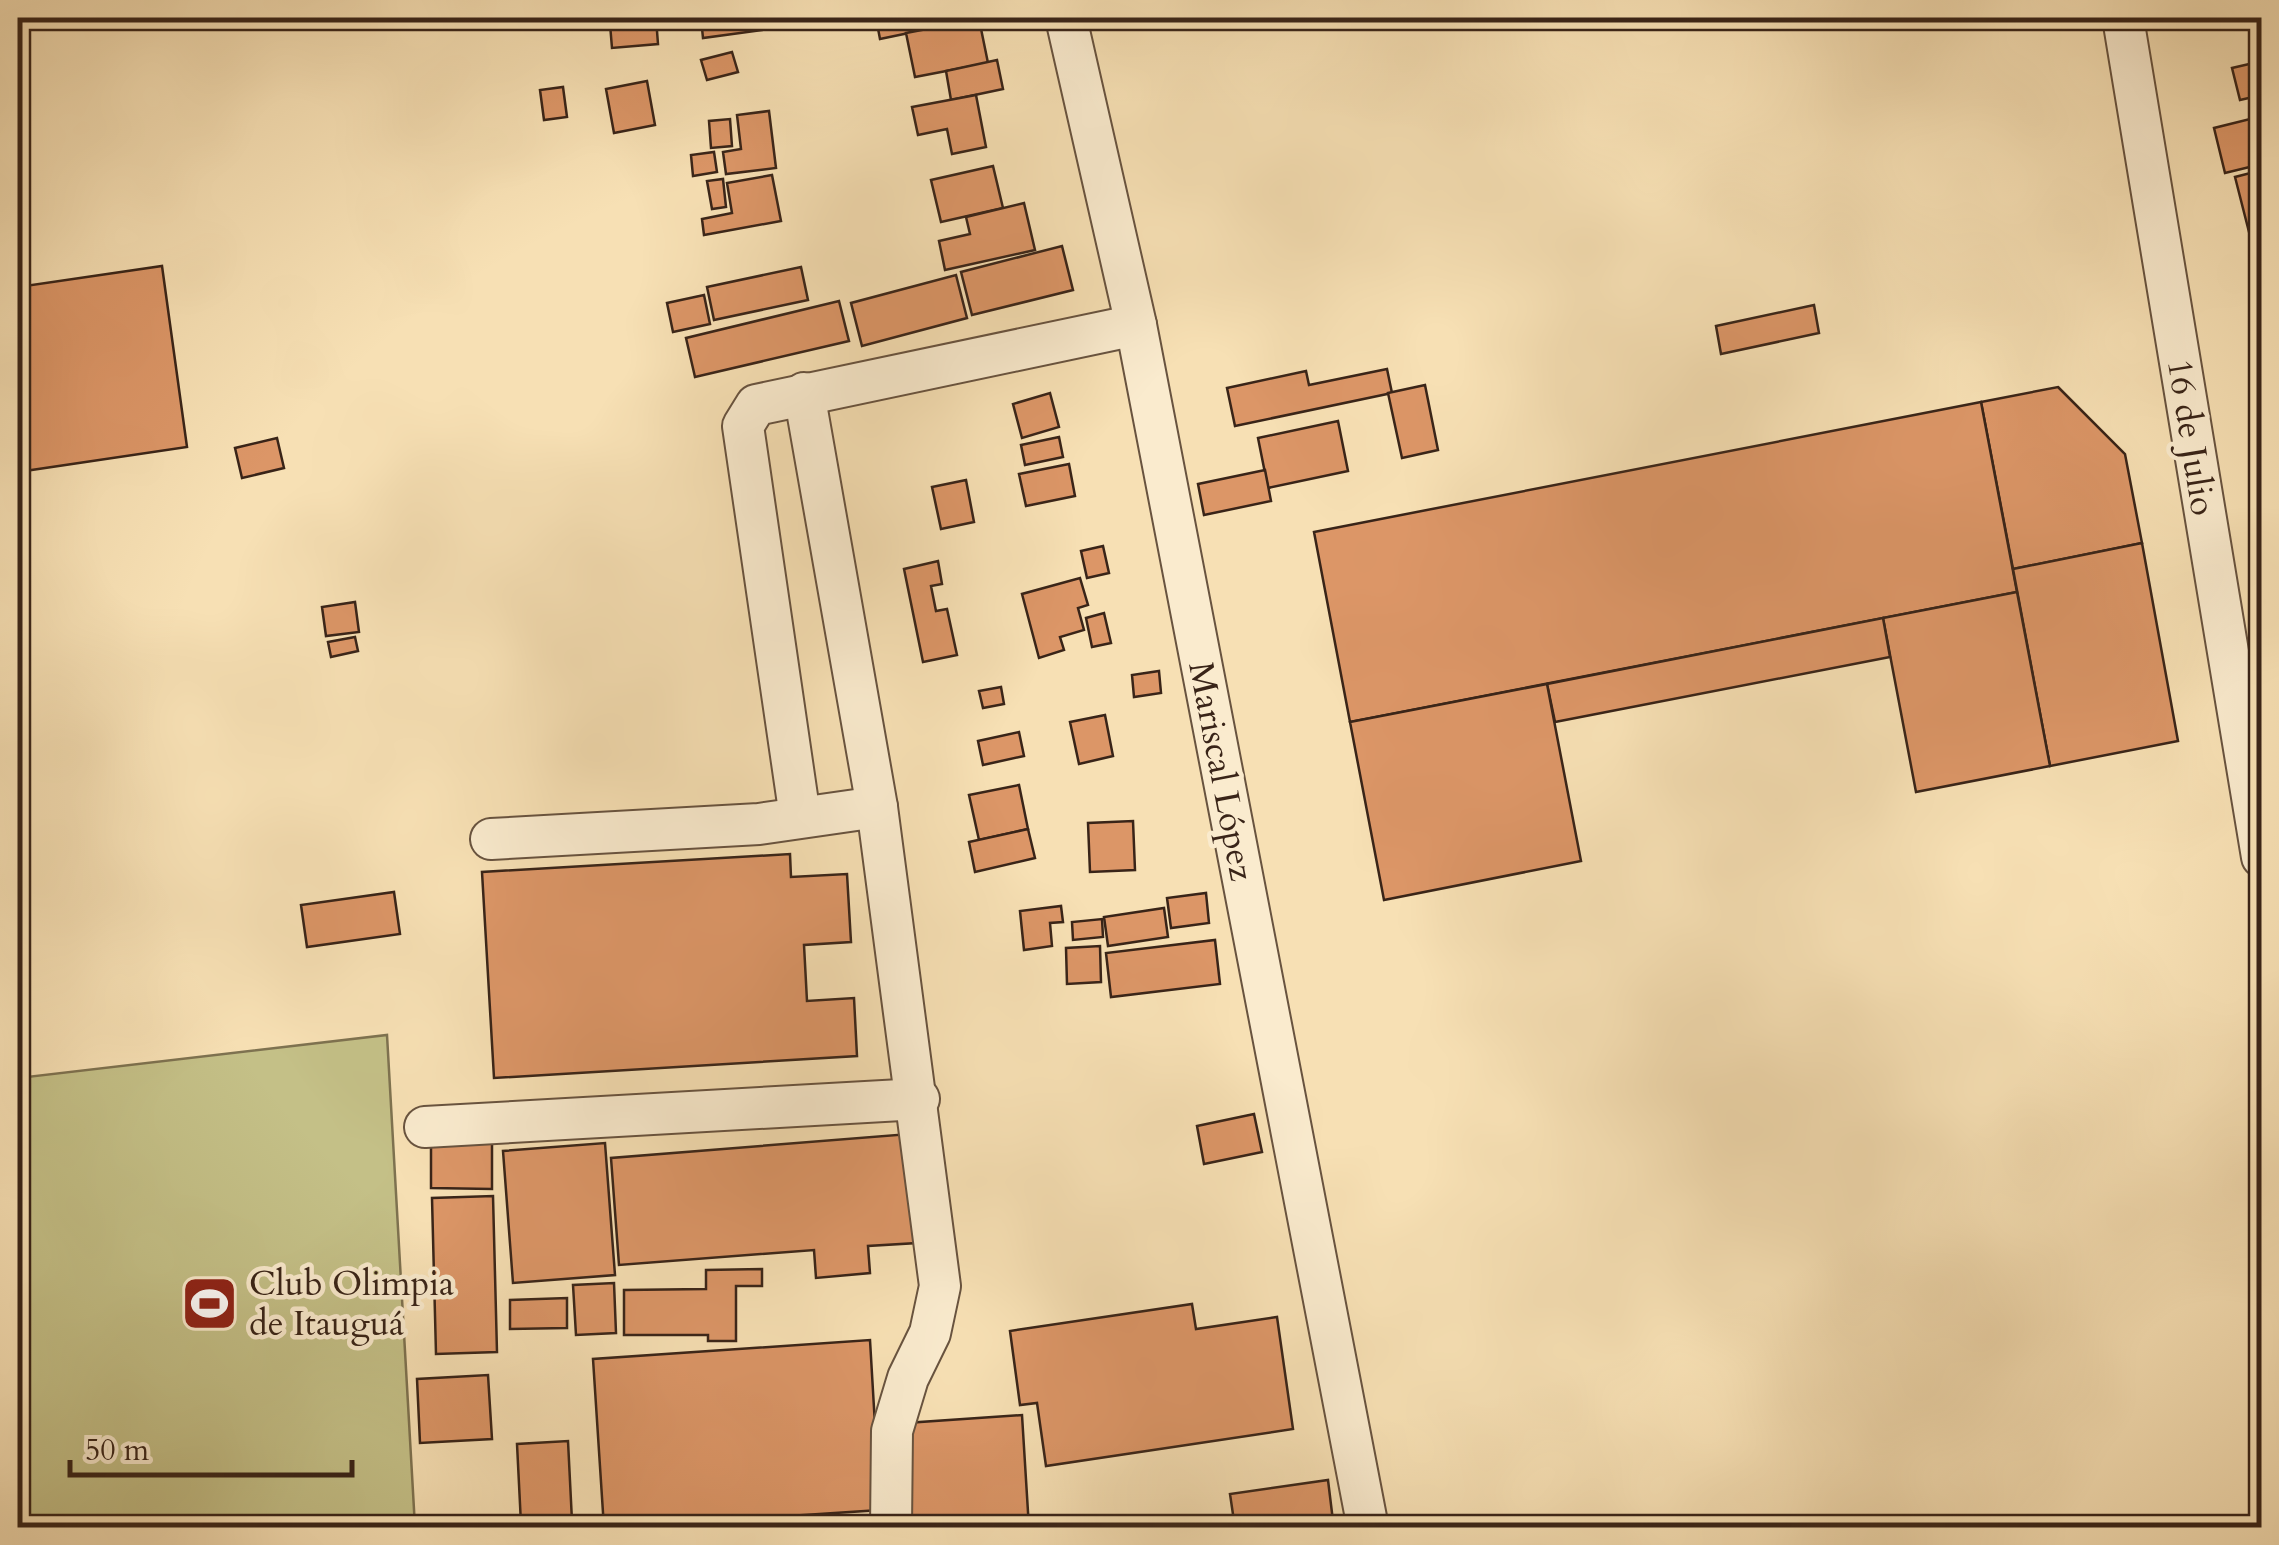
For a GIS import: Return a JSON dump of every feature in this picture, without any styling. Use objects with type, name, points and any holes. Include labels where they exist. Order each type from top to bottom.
[{"type":"street","name":"Mariscal López","points":[[1066,18],[1136,326],[1368,1528]]},
{"type":"street","name":"16 de Julio","points":[[2123,18],[2260,831]]},
{"type":"street","points":[[800,817],[743,426],[756,404],[1136,326]]},
{"type":"street","points":[[804,392],[877,806],[919,1099],[940,1286],[930,1333],[908,1378],[892,1431],[891,1528]]},
{"type":"street","points":[[491,840],[759,824],[877,806]]},
{"type":"street","points":[[425,1126],[919,1099]]},
{"type":"shaded area","name":"Club Olimpia de Itauguá","points":[[387,1035],[415,1527],[18,1527],[18,1078]]},
{"type":"building","points":[[620,18],[656,18],[658,44],[612,48],[610,24],[620,23]]},
{"type":"building","points":[[701,18],[775,18],[776,28],[703,38]]},
{"type":"building","points":[[876,18],[956,18],[957,23],[880,39]]},
{"type":"building","points":[[979,19],[988,63],[915,77],[906,33]]},
{"type":"building","points":[[732,52],[738,72],[707,80],[701,60]]},
{"type":"building","points":[[997,60],[1003,89],[951,100],[946,71]]},
{"type":"building","points":[[2262,61],[2262,95],[2240,100],[2232,68]]},
{"type":"building","points":[[647,81],[655,125],[614,133],[606,89]]},
{"type":"building","points":[[563,87],[567,117],[544,120],[540,90]]},
{"type":"building","points":[[976,95],[986,147],[952,154],[947,129],[918,135],[912,107]]},
{"type":"building","points":[[769,111],[776,168],[726,174],[723,152],[741,149],[737,115]]},
{"type":"building","points":[[2262,116],[2262,164],[2225,173],[2214,128]]},
{"type":"building","points":[[730,119],[732,146],[711,148],[709,121]]},
{"type":"building","points":[[714,152],[717,172],[693,176],[691,155]]},
{"type":"building","points":[[993,166],[1003,208],[941,222],[931,180]]},
{"type":"building","points":[[2262,170],[2262,228],[2249,232],[2235,177]]},
{"type":"building","points":[[772,175],[781,221],[704,235],[702,219],[732,213],[727,183]]},
{"type":"building","points":[[723,179],[726,207],[712,209],[707,181]]},
{"type":"building","points":[[1024,203],[1035,250],[945,270],[939,241],[970,234],[966,217]]},
{"type":"building","points":[[1062,246],[1073,290],[972,315],[961,272]]},
{"type":"building","points":[[162,266],[187,447],[18,472],[18,287]]},
{"type":"building","points":[[801,267],[808,300],[714,320],[707,287]]},
{"type":"building","points":[[956,275],[967,318],[862,346],[851,303]]},
{"type":"building","points":[[704,295],[710,324],[673,332],[667,303]]},
{"type":"building","points":[[839,301],[849,341],[695,377],[686,338]]},
{"type":"building","points":[[1814,305],[1819,333],[1721,354],[1716,326]]},
{"type":"building","points":[[1387,369],[1392,393],[1235,426],[1227,388],[1306,371],[1309,385]]},
{"type":"building","points":[[1425,385],[1438,450],[1402,458],[1388,393]]},
{"type":"building","points":[[2058,387],[2125,454],[2142,543],[2013,569],[1981,402]]},
{"type":"building","points":[[1050,393],[1059,427],[1022,438],[1013,404]]},
{"type":"building","points":[[1981,402],[2017,592],[1350,722],[1314,532]]},
{"type":"building","points":[[1338,421],[1348,471],[1268,488],[1258,438]]},
{"type":"building","points":[[1059,437],[1063,457],[1025,465],[1021,445]]},
{"type":"building","points":[[277,438],[284,468],[242,478],[235,448]]},
{"type":"building","points":[[1069,464],[1075,496],[1026,506],[1019,474]]},
{"type":"building","points":[[1265,470],[1271,501],[1204,515],[1198,484]]},
{"type":"building","points":[[966,480],[974,522],[941,529],[932,487]]},
{"type":"building","points":[[2142,543],[2178,741],[2050,766],[2013,569]]},
{"type":"building","points":[[1103,546],[1109,573],[1087,578],[1081,551]]},
{"type":"building","points":[[938,561],[942,584],[931,586],[936,611],[947,609],[957,655],[923,662],[904,569]]},
{"type":"building","points":[[1080,578],[1088,605],[1078,608],[1084,630],[1060,637],[1064,650],[1039,658],[1022,594]]},
{"type":"building","points":[[2017,592],[2050,766],[1916,792],[1883,618]]},
{"type":"building","points":[[355,602],[359,632],[326,636],[322,607]]},
{"type":"building","points":[[1104,613],[1111,643],[1092,647],[1086,618]]},
{"type":"building","points":[[1883,618],[1890,657],[1555,722],[1547,684]]},
{"type":"building","points":[[355,637],[358,651],[331,657],[328,642]]},
{"type":"building","points":[[1159,671],[1161,693],[1134,697],[1132,675]]},
{"type":"building","points":[[1547,684],[1581,861],[1384,900],[1350,722]]},
{"type":"building","points":[[1001,687],[1004,704],[983,708],[979,691]]},
{"type":"building","points":[[1105,715],[1113,756],[1079,764],[1070,722]]},
{"type":"building","points":[[1019,732],[1024,756],[983,765],[978,741]]},
{"type":"building","points":[[1019,785],[1028,829],[979,840],[969,795]]},
{"type":"building","points":[[1133,821],[1135,870],[1090,872],[1088,823]]},
{"type":"building","points":[[1028,829],[1035,858],[975,872],[969,842]]},
{"type":"building","points":[[790,854],[791,877],[847,874],[851,942],[804,945],[807,1001],[854,998],[857,1056],[494,1078],[482,872]]},
{"type":"building","points":[[394,892],[400,934],[307,947],[301,905]]},
{"type":"building","points":[[1206,893],[1209,923],[1171,928],[1167,898]]},
{"type":"building","points":[[1061,906],[1063,922],[1050,923],[1052,946],[1024,950],[1020,911]]},
{"type":"building","points":[[1164,908],[1168,937],[1108,946],[1104,917]]},
{"type":"building","points":[[1102,919],[1103,937],[1073,940],[1072,922]]},
{"type":"building","points":[[1215,940],[1220,984],[1111,997],[1106,953]]},
{"type":"building","points":[[1100,946],[1101,982],[1067,984],[1066,948]]},
{"type":"building","points":[[1254,1114],[1262,1152],[1204,1164],[1197,1126]]},
{"type":"building","points":[[909,1134],[917,1243],[868,1246],[870,1273],[816,1278],[814,1250],[619,1265],[611,1158]]},
{"type":"building","points":[[492,1138],[492,1189],[431,1188],[431,1139]]},
{"type":"building","points":[[605,1143],[615,1275],[513,1283],[503,1151]]},
{"type":"building","points":[[493,1196],[497,1352],[436,1354],[432,1198]]},
{"type":"building","points":[[762,1269],[762,1286],[736,1286],[736,1341],[708,1341],[708,1335],[624,1335],[624,1290],[706,1289],[706,1270]]},
{"type":"building","points":[[614,1283],[616,1333],[576,1335],[573,1285]]},
{"type":"building","points":[[567,1298],[567,1328],[510,1329],[510,1300]]},
{"type":"building","points":[[1192,1304],[1196,1329],[1277,1317],[1293,1429],[1046,1466],[1037,1403],[1020,1405],[1010,1331]]},
{"type":"building","points":[[870,1340],[880,1510],[604,1528],[593,1359]]},
{"type":"building","points":[[488,1375],[492,1439],[420,1443],[417,1379]]},
{"type":"building","points":[[1022,1415],[1029,1528],[912,1528],[906,1423]]},
{"type":"building","points":[[568,1441],[572,1521],[521,1524],[517,1444]]},
{"type":"building","points":[[1328,1480],[1333,1521],[1290,1528],[1235,1528],[1230,1494]]},
{"type":"place","name":"Club Olimpia de Itauguá","points":[[210,1303]]}]
